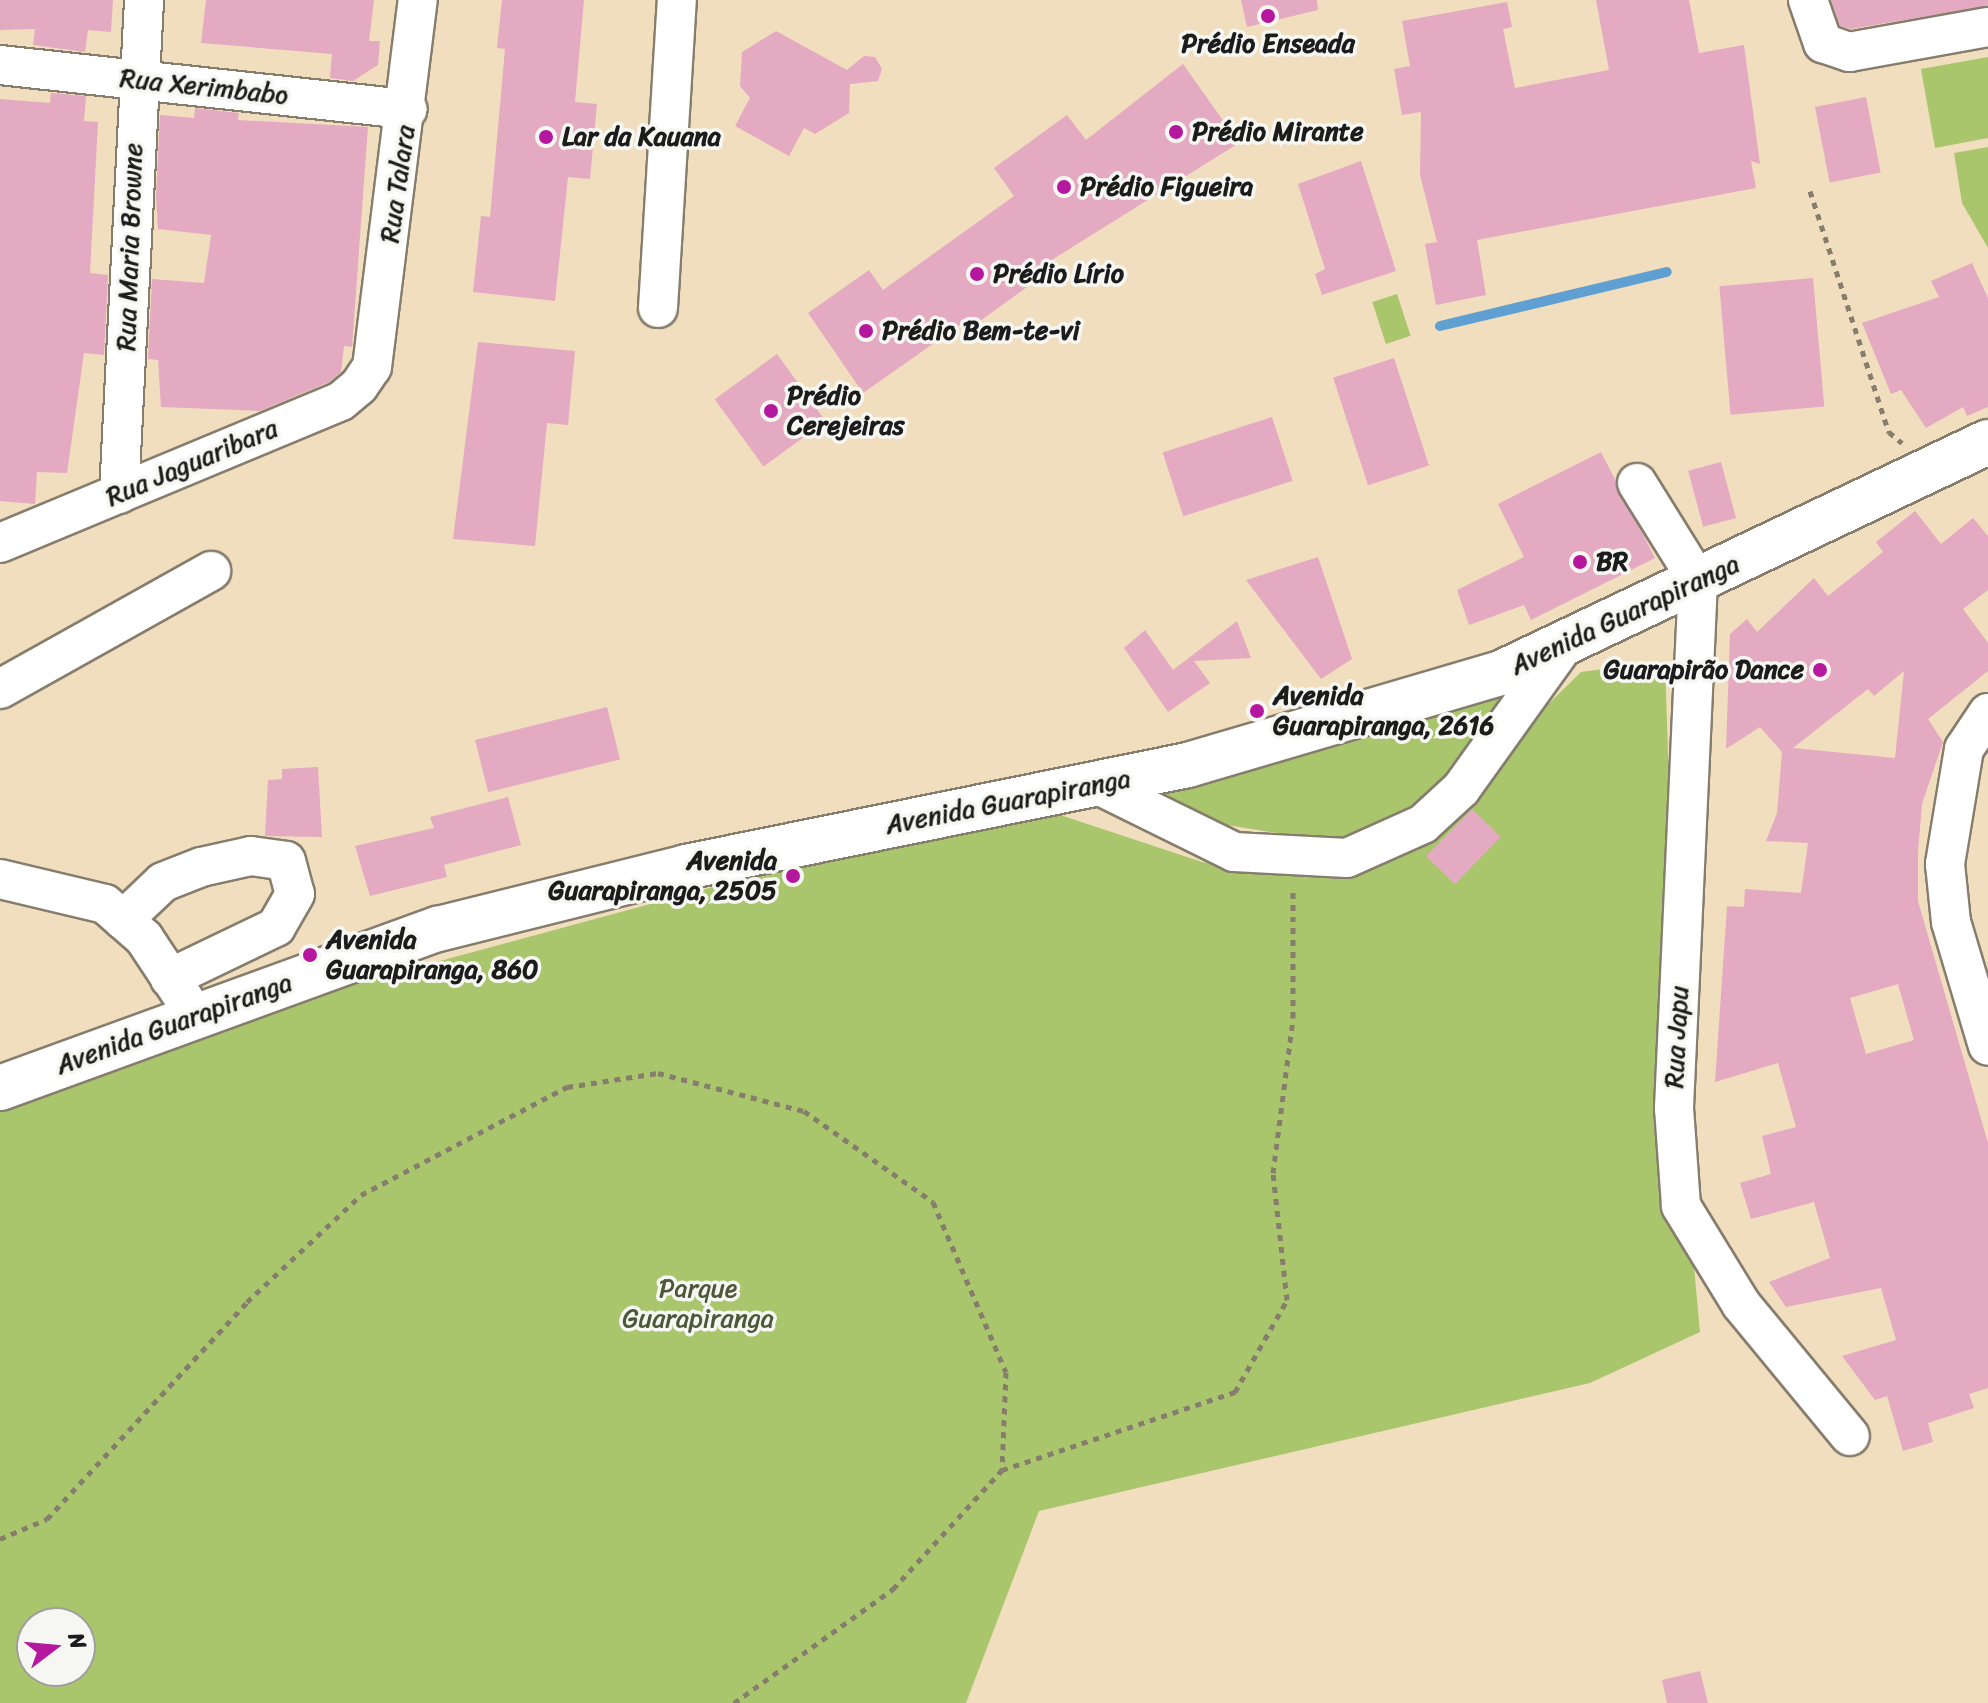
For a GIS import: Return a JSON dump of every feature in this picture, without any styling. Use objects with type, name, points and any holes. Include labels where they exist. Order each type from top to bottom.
[{"type":"main road","name":"Avenida Guarapiranga","points":[[0,1088],[195,1015],[452,925],[725,858],[1098,785],[1562,648],[1988,442]]},
{"type":"street","name":"Rua Maria Browne","points":[[119,494],[136,81],[144,0]]},
{"type":"street","name":"Rua Talara","points":[[372,367],[408,109],[418,0]]},
{"type":"street","points":[[658,308],[677,0]]},
{"type":"street","points":[[1811,15],[1823,43],[1849,52],[1988,27]]},
{"type":"street","name":"Rua Xerimbabo","points":[[0,65],[408,109]]},
{"type":"street","name":"Rua Jaguaribara","points":[[0,543],[341,401],[372,367]]},
{"type":"street","points":[[1637,483],[1698,581]]},
{"type":"street","points":[[0,689],[211,571]]},
{"type":"street","name":"Rua Japu","points":[[1698,581],[1674,1169],[1701,1246],[1850,1436]]},
{"type":"street","points":[[1098,785],[1234,852],[1292,860],[1347,858],[1423,824],[1461,789],[1562,648]]},
{"type":"street","points":[[1988,713],[1964,749],[1945,864],[1951,922],[1988,1046]]},
{"type":"street","points":[[123,920],[163,882],[201,867],[251,856],[286,861],[295,894],[276,927],[170,978]]},
{"type":"street","points":[[0,879],[105,904],[123,920],[170,978],[195,1015]]},
{"type":"path","points":[[1810,191],[1837,263],[1889,432],[1929,469]]},
{"type":"path","points":[[734,1703],[893,1589],[1002,1470],[1235,1392],[1287,1300],[1273,1173],[1293,1018],[1292,860]]},
{"type":"path","points":[[0,1539],[47,1519],[247,1302],[361,1195],[567,1087],[658,1073],[804,1111],[933,1202],[1006,1372],[1002,1470]]},
{"type":"green space","points":[[1988,57],[1988,138],[1935,148],[1921,69]]},
{"type":"green space","points":[[1988,147],[1988,248],[1962,203],[1954,153]]},
{"type":"green space","points":[[1397,294],[1411,336],[1386,344],[1372,302]]},
{"type":"green space","name":"Parque Guarapiranga","points":[[1665,661],[1680,1114],[1700,1332],[1590,1383],[1039,1511],[966,1703],[0,1703],[0,1097],[199,1026],[1024,803],[1202,862],[1336,879],[1405,855],[1439,832],[1486,789],[1529,723],[1581,672]]},
{"type":"green space","points":[[1527,673],[1440,799],[1339,843],[1196,820],[1142,792]]},
{"type":"building","points":[[0,0],[113,0],[111,32],[88,30],[85,52],[33,45],[35,29],[0,30]]},
{"type":"building","points":[[206,0],[374,0],[369,41],[380,41],[378,65],[353,81],[330,78],[332,54],[201,43]]},
{"type":"building","points":[[502,0],[584,0],[575,102],[597,104],[590,179],[568,177],[555,301],[473,292],[481,216],[490,217],[505,49],[497,48]]},
{"type":"building","name":"Prédio Enseada","points":[[1241,0],[1317,0],[1318,10],[1247,27]]},
{"type":"building","points":[[1596,0],[1689,0],[1699,53],[1744,45],[1760,164],[1751,161],[1756,188],[1477,240],[1486,295],[1436,305],[1425,244],[1437,242],[1420,175],[1421,112],[1402,115],[1394,69],[1410,66],[1402,21],[1507,2],[1512,27],[1503,29],[1515,88],[1609,70]]},
{"type":"building","points":[[1831,0],[1988,0],[1988,6],[1851,29],[1840,26]]},
{"type":"building","points":[[776,31],[847,70],[864,56],[875,57],[882,69],[878,81],[850,84],[849,113],[815,134],[804,128],[789,156],[735,126],[750,98],[740,86],[742,52]]},
{"type":"building","points":[[1183,64],[1239,143],[1026,276],[1031,284],[969,329],[964,322],[863,393],[808,313],[869,270],[883,290],[1014,196],[994,168],[1067,115],[1086,140]]},
{"type":"building","points":[[51,93],[86,96],[84,121],[98,122],[90,273],[108,275],[104,355],[84,353],[67,473],[37,472],[35,504],[0,501],[0,99],[50,103]]},
{"type":"building","points":[[1866,97],[1881,173],[1830,183],[1815,107]]},
{"type":"building","points":[[195,108],[239,113],[238,120],[368,127],[352,347],[344,346],[341,372],[329,382],[260,411],[161,407],[158,360],[148,359],[152,279],[204,283],[211,235],[158,229],[156,196],[160,115],[194,118]]},
{"type":"building","points":[[1361,161],[1396,271],[1322,295],[1315,274],[1325,269],[1298,184]]},
{"type":"building","points":[[1972,263],[1988,298],[1988,407],[1967,416],[1963,407],[1926,428],[1901,390],[1891,394],[1862,323],[1939,297],[1931,281]]},
{"type":"building","points":[[1813,278],[1824,407],[1731,415],[1719,286]]},
{"type":"building","points":[[478,342],[575,351],[568,425],[547,423],[535,546],[453,539]]},
{"type":"building","name":"Prédio Cerejeiras","points":[[777,354],[826,421],[763,466],[715,399]]},
{"type":"building","points":[[1394,358],[1429,465],[1368,485],[1333,378]]},
{"type":"building","points":[[1272,417],[1293,481],[1183,516],[1163,453]]},
{"type":"building","points":[[1601,452],[1655,558],[1531,620],[1524,605],[1469,625],[1457,590],[1524,557],[1498,504]]},
{"type":"building","points":[[1721,462],[1736,518],[1703,527],[1688,471]]},
{"type":"building","points":[[1915,511],[1941,544],[1973,518],[1988,536],[1988,590],[1963,609],[1988,643],[1988,671],[1928,719],[1943,742],[1922,804],[1918,901],[1988,1143],[1988,1388],[1969,1394],[1974,1408],[1928,1423],[1933,1442],[1903,1451],[1887,1396],[1875,1400],[1842,1356],[1896,1340],[1881,1288],[1786,1307],[1769,1282],[1830,1258],[1814,1202],[1751,1219],[1740,1183],[1771,1174],[1762,1136],[1796,1127],[1778,1063],[1715,1082],[1727,906],[1744,907],[1745,889],[1801,893],[1808,843],[1766,841],[1777,813],[1782,752],[1760,727],[1726,749],[1730,634],[1747,619],[1757,632],[1814,578],[1828,596],[1883,552],[1876,542]],"holes":[[[1904,671],[1895,758],[1793,748],[1868,689],[1874,696]],[[1898,984],[1914,1040],[1866,1054],[1850,998]]]},
{"type":"building","points":[[1318,557],[1352,659],[1321,679],[1246,580]]},
{"type":"building","points":[[1237,621],[1251,658],[1194,661],[1210,683],[1168,712],[1124,648],[1145,630],[1173,670]]},
{"type":"building","points":[[607,707],[620,759],[488,792],[475,740]]},
{"type":"building","points":[[318,767],[322,837],[265,836],[268,780],[282,779],[282,769]]},
{"type":"building","points":[[508,797],[521,845],[444,865],[447,877],[370,896],[355,846],[434,828],[430,817]]},
{"type":"building","points":[[1472,809],[1501,837],[1455,884],[1426,856]]},
{"type":"building","points":[[1700,1671],[1708,1703],[1667,1703],[1662,1680]]},
{"type":"waterway","points":[[1440,326],[1667,272]]},
{"type":"place","name":"Prédio Enseada","points":[[1268,16]]},
{"type":"place","name":"Prédio Mirante","points":[[1176,132]]},
{"type":"place","name":"Lar da Kauana","points":[[546,137]]},
{"type":"place","name":"Prédio Figueira","points":[[1064,187]]},
{"type":"place","name":"Prédio Lírio","points":[[977,274]]},
{"type":"place","name":"Prédio Bem-te-vi","points":[[866,331]]},
{"type":"place","name":"Prédio Cerejeiras","points":[[771,411]]},
{"type":"place","name":"BR","points":[[1580,562]]},
{"type":"place","name":"Guarapirão Dance","points":[[1820,670]]},
{"type":"place","name":"Avenida Guarapiranga, 2616","points":[[1257,711]]},
{"type":"place","name":"Avenida Guarapiranga, 2505","points":[[793,876]]},
{"type":"place","name":"Avenida Guarapiranga, 860","points":[[310,955]]}]
